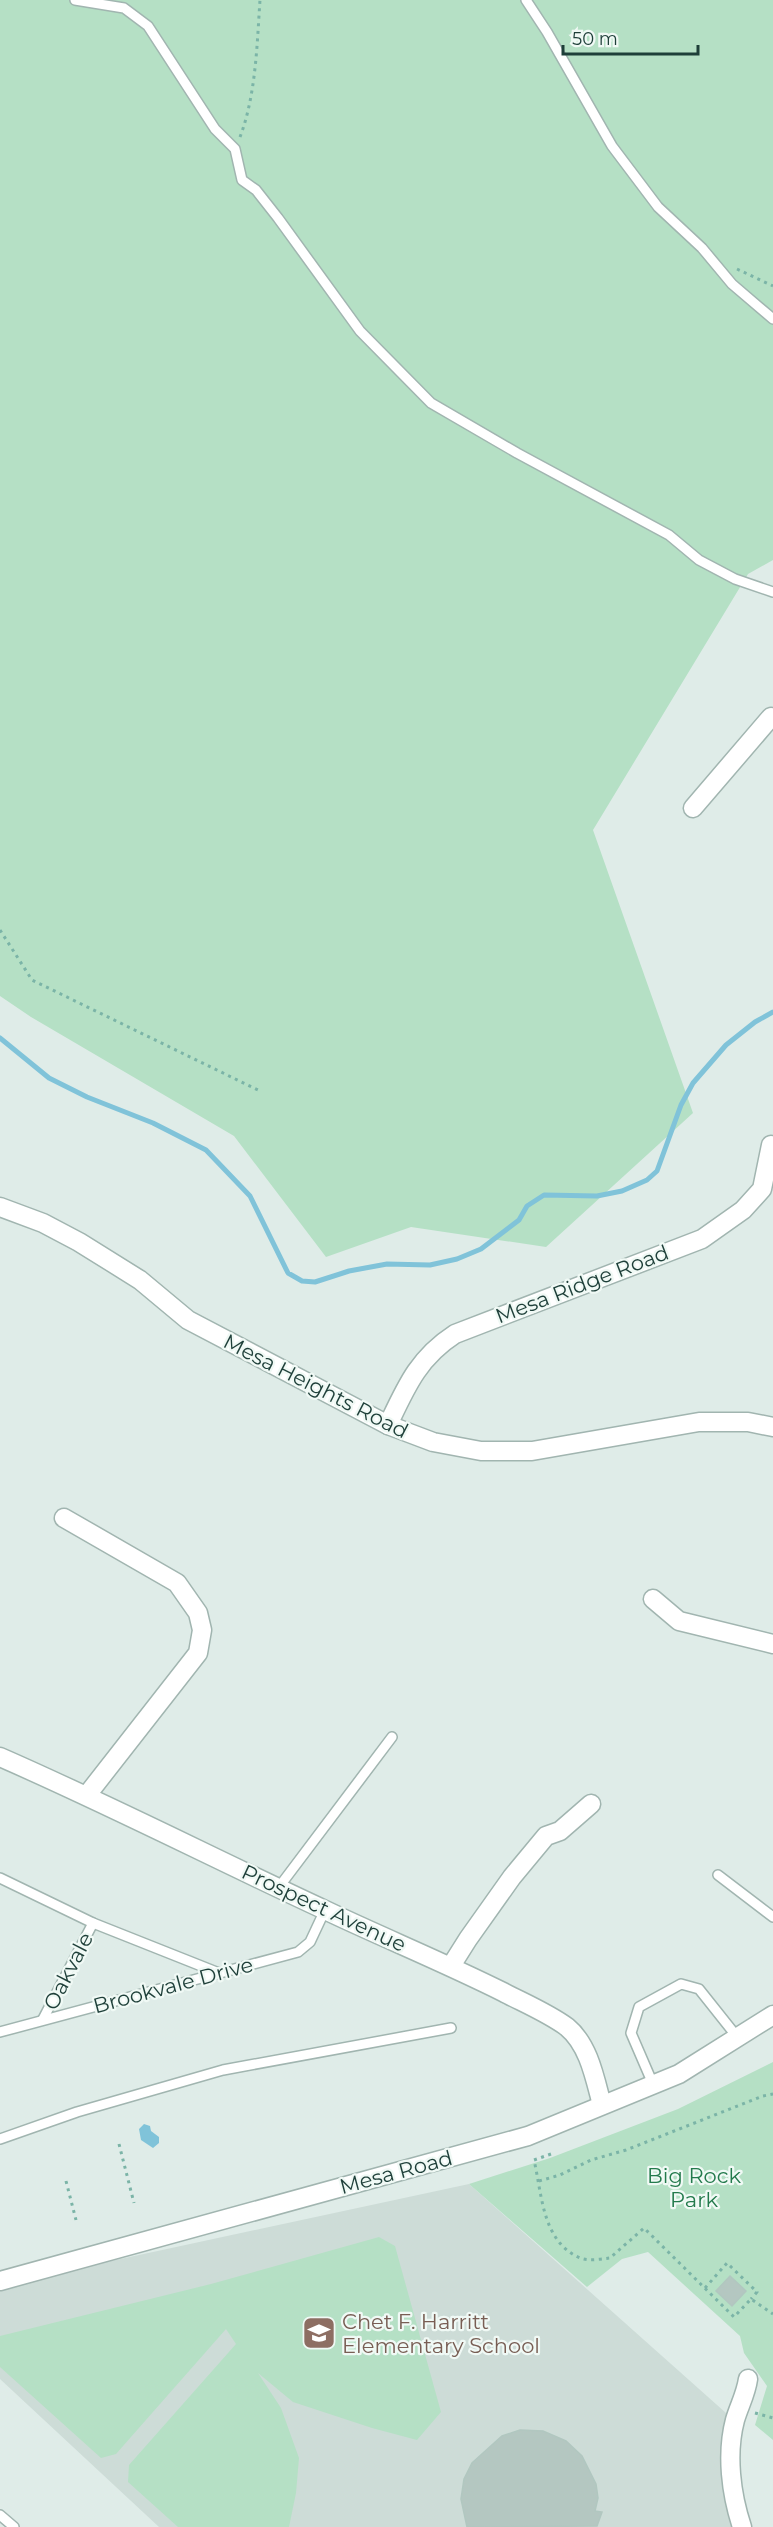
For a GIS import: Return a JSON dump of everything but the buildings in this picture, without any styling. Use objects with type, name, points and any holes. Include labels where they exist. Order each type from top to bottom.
[{"type":"street","points":[[693,808],[771,717],[773,718]]},
{"type":"street","name":"Mesa Ridge Road","points":[[388,1425],[416,1369],[428,1355],[455,1334],[702,1239],[728,1222],[762,1189],[771,1145]]},
{"type":"street","name":"Mesa Heights Road","points":[[0,1207],[43,1223],[79,1242],[140,1281],[188,1320],[388,1425],[410,1434],[456,1447],[507,1452],[532,1451],[699,1422],[747,1422],[773,1427]]},
{"type":"street","points":[[64,1518],[177,1583],[198,1613],[202,1630],[198,1653],[87,1795]]},
{"type":"street","points":[[653,1599],[679,1621],[773,1644]]},
{"type":"street","name":"Prospect Avenue","points":[[0,1757],[87,1795],[325,1910],[451,1966],[568,2028],[590,2062],[602,2105]]},
{"type":"street","points":[[451,1966],[512,1877],[546,1836],[560,1831],[591,1804]]},
{"type":"street","name":"Mesa Road","points":[[0,2281],[528,2136],[679,2074],[773,2015]]},
{"type":"street","points":[[742,2527],[734,2494],[730,2461],[735,2421],[748,2379]]},
{"type":"lane","points":[[75,0],[124,8],[148,26],[215,129],[235,149],[242,180],[256,190],[278,218],[360,331],[431,403],[517,453],[669,535],[699,560],[735,579],[773,592]]},
{"type":"lane","points":[[526,0],[547,32],[612,146],[658,207],[702,248],[732,284],[773,319]]},
{"type":"lane","points":[[279,1887],[392,1737]]},
{"type":"lane","points":[[718,1875],[773,1917]]},
{"type":"lane","points":[[0,1878],[93,1923],[219,1973]]},
{"type":"lane","name":"Brookvale Drive","points":[[0,2032],[297,1952],[310,1942],[325,1910]]},
{"type":"lane","name":"Oakvale","points":[[43,2019],[93,1923]]},
{"type":"lane","points":[[653,2084],[631,2033],[639,2007],[681,1984],[699,1989],[738,2038]]},
{"type":"lane","points":[[0,2139],[77,2112],[224,2070],[451,2028]]},
{"type":"lane","points":[[0,2515],[14,2527]]},
{"type":"path","points":[[235,149],[247,120],[260,0]]},
{"type":"path","points":[[0,930],[32,980],[260,1091]]},
{"type":"path","points":[[539,2181],[773,2094]]},
{"type":"path","points":[[120,2144],[134,2204]]},
{"type":"path","points":[[551,2154],[534,2160],[549,2229],[561,2244],[579,2258],[610,2258],[644,2228],[734,2317],[757,2292],[727,2263],[705,2288]]},
{"type":"path","points":[[66,2181],[76,2220]]},
{"type":"path","points":[[751,2300],[773,2314]]},
{"type":"shaded area","name":"Chet F. Harritt Elementary School","points":[[469,2184],[735,2421],[730,2461],[746,2527],[159,2527],[0,2379],[0,2285]]},
{"type":"green space","points":[[0,0],[773,0],[773,560],[748,574],[593,830],[693,1113],[546,1247],[411,1227],[326,1257],[234,1136],[31,1017],[0,996]]},
{"type":"green space","name":"Big Rock Park","points":[[773,2062],[773,2440],[755,2425],[767,2386],[744,2353],[740,2336],[648,2252],[622,2259],[587,2287],[469,2184],[550,2158],[678,2109]]},
{"type":"green space","points":[[379,2237],[395,2246],[441,2412],[417,2440],[293,2402],[258,2373],[281,2408],[299,2458],[296,2493],[289,2527],[178,2527],[128,2482],[129,2465],[236,2344],[226,2329],[116,2454],[101,2458],[0,2367],[0,2336],[211,2284]]},
{"type":"water","points":[[144,2124],[150,2126],[151,2131],[159,2137],[159,2143],[153,2148],[141,2140],[139,2129]]},
{"type":"waterway","points":[[0,1038],[49,1078],[87,1097],[153,1123],[206,1150],[250,1196],[288,1273],[302,1281],[315,1282],[349,1271],[387,1264],[430,1265],[457,1259],[481,1249],[519,1220],[527,1206],[544,1195],[597,1196],[622,1191],[647,1180],[657,1171],[681,1105],[693,1083],[726,1045],[755,1022],[773,1012]]},
{"type":"place","name":"Chet F. Harritt Elementary School","points":[[319,2333]]}]
